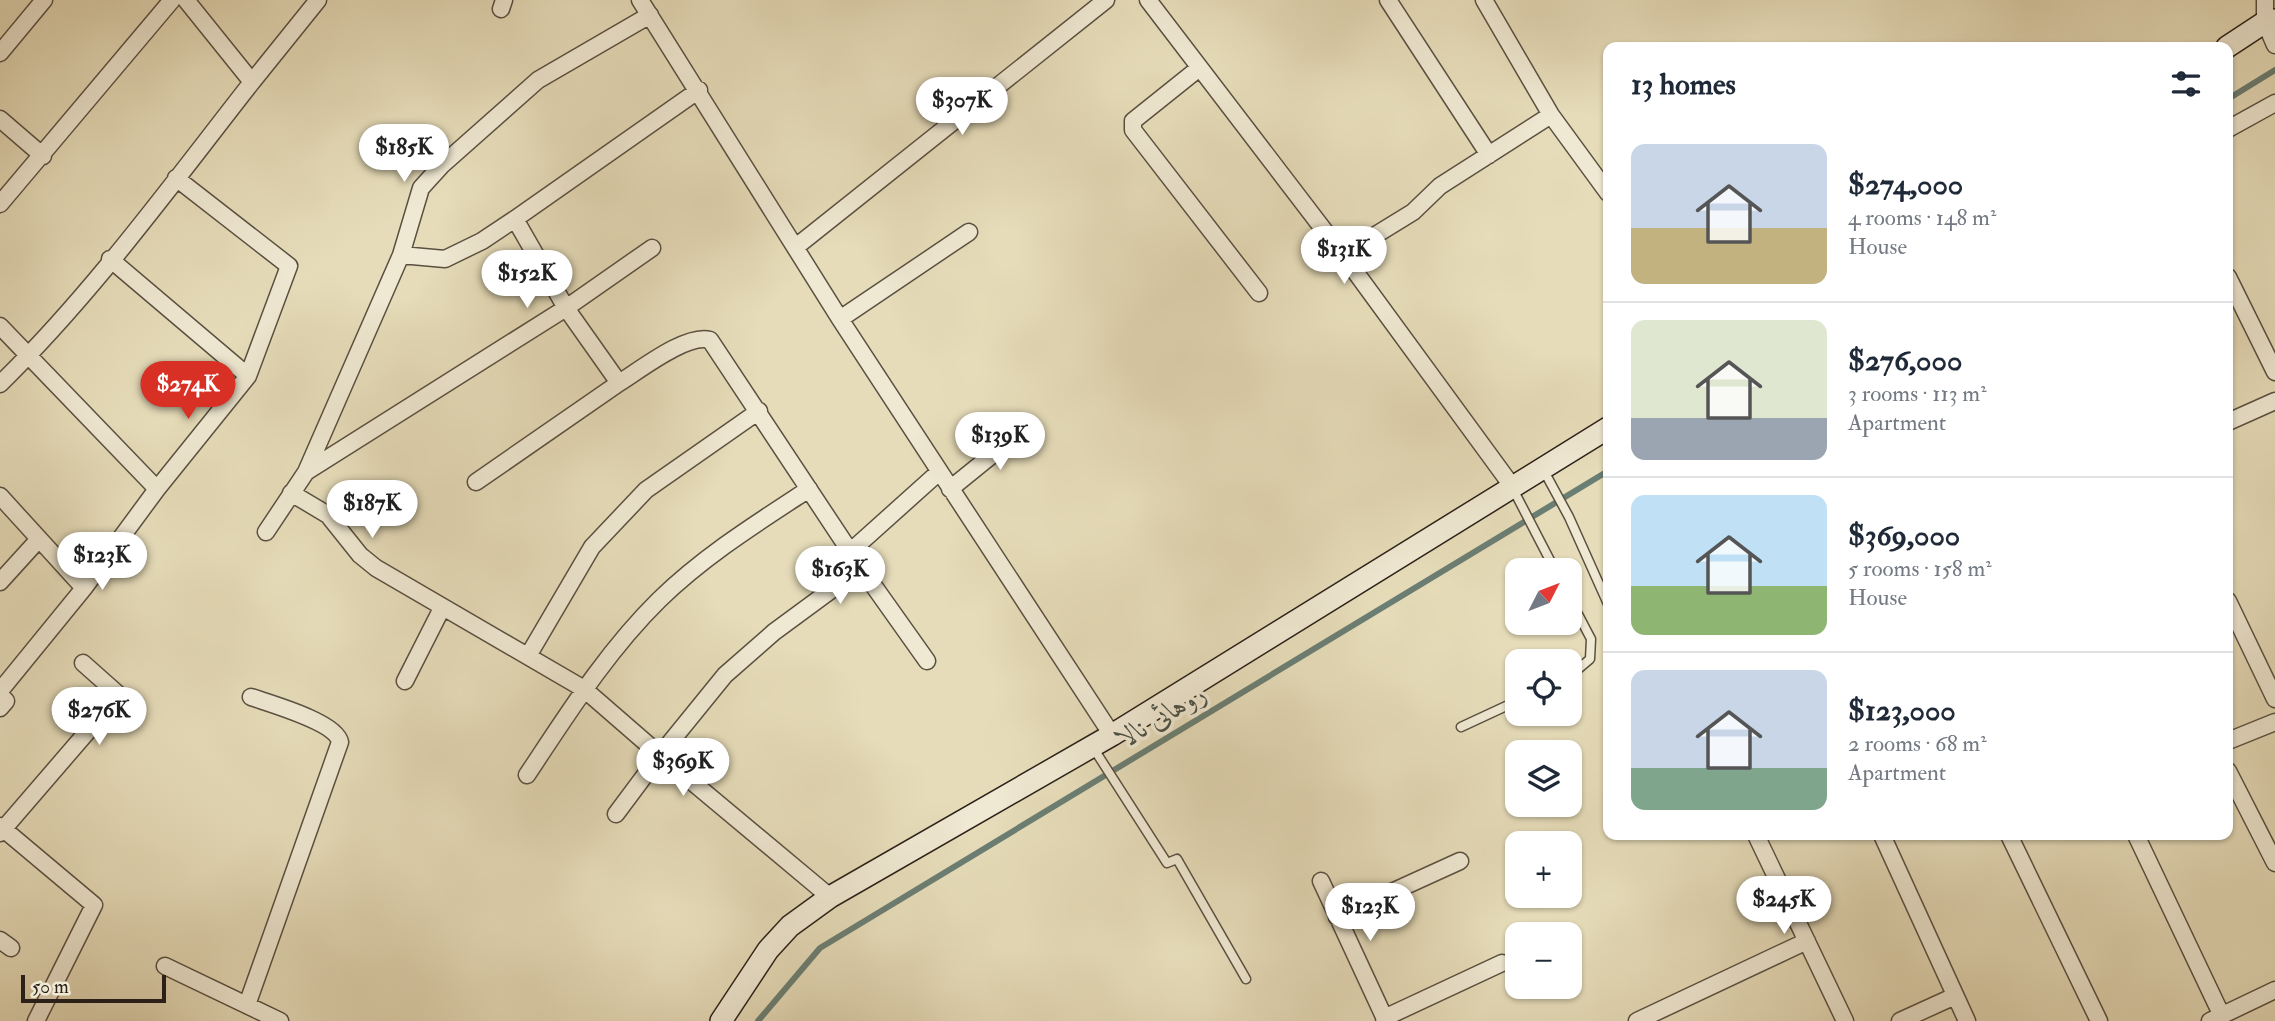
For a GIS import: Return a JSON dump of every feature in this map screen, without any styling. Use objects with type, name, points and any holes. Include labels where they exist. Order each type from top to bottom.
[{"type":"street","points":[[0,53],[44,0]]},
{"type":"street","points":[[0,204],[172,0]]},
{"type":"street","points":[[186,0],[253,82]]},
{"type":"street","points":[[0,384],[29,356],[110,260],[318,0]]},
{"type":"street","points":[[640,0],[699,90],[840,319],[1112,735]]},
{"type":"street","points":[[796,246],[1105,0]]},
{"type":"street","points":[[1148,0],[1198,69],[1343,254],[1512,486]]},
{"type":"street","points":[[1388,0],[1489,155]]},
{"type":"street","points":[[1484,0],[1551,115],[1603,186]]},
{"type":"street","points":[[2265,0],[2275,45]]},
{"type":"street","points":[[266,532],[306,472],[401,255],[421,188],[441,166],[538,80],[650,15]]},
{"type":"street","points":[[2233,43],[2270,21]]},
{"type":"street","points":[[1198,69],[1133,121],[1133,130],[1259,293]]},
{"type":"street","points":[[401,255],[445,259],[482,241],[699,90]]},
{"type":"street","points":[[2233,126],[2275,103]]},
{"type":"street","points":[[1343,254],[1413,212],[1440,186],[1551,115]]},
{"type":"street","points":[[0,119],[43,156]]},
{"type":"street","points":[[0,708],[6,701],[0,693],[248,376],[289,266],[176,178]]},
{"type":"street","points":[[515,219],[566,308],[620,383]]},
{"type":"street","points":[[840,319],[969,232]]},
{"type":"street","points":[[306,472],[566,308],[652,248]]},
{"type":"street","points":[[110,260],[248,376]]},
{"type":"street","points":[[2233,287],[2275,372]]},
{"type":"street","points":[[0,326],[157,489]]},
{"type":"street","points":[[2260,340],[2275,332]]},
{"type":"street","points":[[476,482],[620,383],[681,345],[701,337],[710,340],[861,568],[927,661]]},
{"type":"street","points":[[2233,420],[2275,401]]},
{"type":"street","points":[[528,656],[592,547],[646,490],[758,411]]},
{"type":"street","points":[[950,489],[1028,426]]},
{"type":"street","points":[[721,1021],[768,950],[790,926],[830,897],[1096,753],[1112,735],[1512,486],[1547,476],[1603,432]]},
{"type":"street","points":[[851,551],[939,472]]},
{"type":"street","points":[[527,775],[584,689],[658,601],[722,546],[809,489]]},
{"type":"street","points":[[291,493],[328,515],[360,555],[376,568],[584,689],[830,897]]},
{"type":"street","points":[[0,496],[83,588]]},
{"type":"street","points":[[0,582],[39,539]]},
{"type":"street","points":[[616,814],[725,675],[775,632],[861,568]]},
{"type":"street","points":[[405,681],[442,608]]},
{"type":"street","points":[[2233,611],[2275,699]]},
{"type":"street","points":[[36,1021],[94,905],[1,829],[11,824],[119,695],[83,663]]},
{"type":"street","points":[[247,1005],[340,742],[339,736],[328,726],[251,697]]},
{"type":"street","points":[[2233,739],[2275,722]]},
{"type":"street","points":[[2233,781],[2275,863]]},
{"type":"street","points":[[1758,840],[1845,1021]]},
{"type":"street","points":[[1884,840],[1967,1021]]},
{"type":"street","points":[[2011,840],[2099,1021]]},
{"type":"street","points":[[2138,840],[2216,1018],[2275,990]]},
{"type":"street","points":[[1338,916],[1460,861]]},
{"type":"street","points":[[1321,881],[1385,1019],[1502,963]]},
{"type":"street","points":[[1637,1021],[1807,941]]},
{"type":"street","points":[[164,965],[280,1021]]},
{"type":"street","points":[[1900,1021],[1955,996]]},
{"type":"lane","points":[[1547,476],[1603,591]]},
{"type":"lane","points":[[1512,486],[1549,558]]},
{"type":"lane","points":[[1582,622],[1591,639],[1590,659],[1582,666]]},
{"type":"lane","points":[[1461,727],[1505,707]]},
{"type":"lane","points":[[1096,753],[1119,790],[1150,831],[1167,863],[1177,859],[1246,979]]},
{"type":"waterway","name":"روہائی نالا","points":[[2233,96],[2275,70]]},
{"type":"waterway","name":"روہائی نالا","points":[[758,1021],[820,948],[1603,474]]}]
